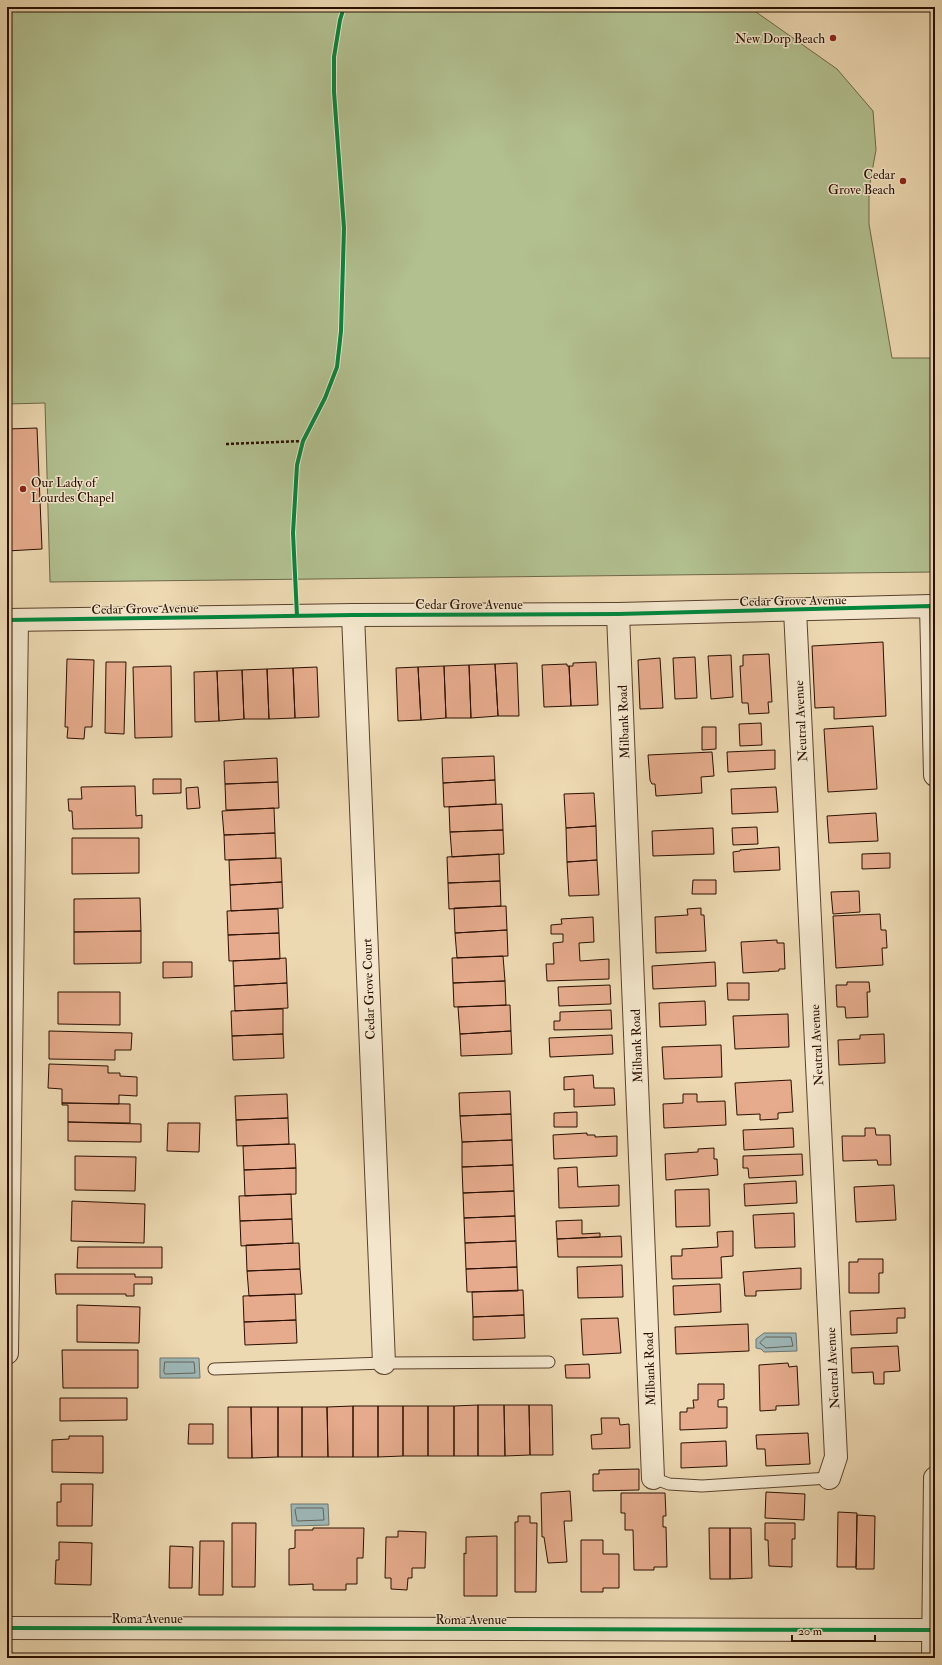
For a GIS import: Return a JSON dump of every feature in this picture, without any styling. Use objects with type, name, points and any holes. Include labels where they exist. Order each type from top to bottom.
[{"type":"street","name":"Cedar Grove Avenue","points":[[12,620],[353,615],[618,614],[933,606]]},
{"type":"street","points":[[933,606],[935,775]]},
{"type":"street","name":"Neutral Avenue","points":[[795,610],[836,1457],[829,1478]]},
{"type":"street","name":"Milbank Road","points":[[618,614],[653,1478]]},
{"type":"street","name":"Cedar Grove Court","points":[[353,615],[384,1362]]},
{"type":"street","points":[[7,1353],[12,620]]},
{"type":"street","points":[[933,1658],[935,1630],[935,1478]]},
{"type":"street","name":"Roma Avenue","points":[[7,1628],[935,1630]]},
{"type":"lane","points":[[214,1369],[384,1362],[549,1362]]},
{"type":"lane","points":[[653,1478],[669,1484],[702,1486],[829,1478]]},
{"type":"path","points":[[302,447],[306,435]]},
{"type":"path","points":[[226,444],[303,441]]},
{"type":"green space","points":[[7,7],[749,7],[837,69],[873,111],[876,150],[869,188],[869,224],[892,358],[935,358],[935,572],[50,582],[45,403],[7,404]]},
{"type":"water","points":[[764,1333],[796,1333],[797,1351],[764,1352],[761,1349],[756,1348],[756,1339]]},
{"type":"water","points":[[160,1358],[199,1358],[200,1378],[160,1378]]},
{"type":"water","points":[[291,1504],[328,1504],[329,1525],[292,1526]]},
{"type":"building","name":"Our Lady of Lourdes Chapel","points":[[37,428],[42,549],[7,551],[7,429]]},
{"type":"building","points":[[883,642],[886,716],[834,719],[834,707],[815,708],[812,646]]},
{"type":"building","points":[[769,654],[772,702],[768,702],[769,713],[749,714],[748,703],[742,703],[740,666],[743,666],[743,655]]},
{"type":"building","points":[[731,655],[733,697],[711,699],[708,656]]},
{"type":"building","points":[[695,657],[697,698],[675,699],[673,658]]},
{"type":"building","points":[[660,658],[663,708],[640,709],[638,660]]},
{"type":"building","points":[[67,659],[94,660],[92,727],[85,727],[84,739],[67,738],[68,727],[65,727]]},
{"type":"building","points":[[106,662],[126,662],[124,734],[105,733]]},
{"type":"building","points":[[596,662],[598,705],[571,706],[569,666],[573,666],[573,663]]},
{"type":"building","points":[[517,663],[519,716],[498,716],[495,664]]},
{"type":"building","points":[[495,664],[498,716],[471,718],[469,665]]},
{"type":"building","points":[[567,664],[567,666],[569,666],[571,706],[544,707],[542,665]]},
{"type":"building","points":[[469,665],[471,718],[446,718],[444,666]]},
{"type":"building","points":[[171,666],[172,737],[135,738],[133,667]]},
{"type":"building","points":[[444,666],[446,718],[421,720],[418,667]]},
{"type":"building","points":[[317,667],[319,717],[295,718],[293,668]]},
{"type":"building","points":[[418,667],[421,720],[398,721],[396,668]]},
{"type":"building","points":[[293,668],[295,718],[269,719],[267,669]]},
{"type":"building","points":[[267,669],[269,719],[244,719],[242,670]]},
{"type":"building","points":[[242,670],[244,719],[219,721],[217,671]]},
{"type":"building","points":[[217,671],[219,721],[195,722],[194,672]]},
{"type":"building","points":[[761,723],[762,745],[740,746],[739,724]]},
{"type":"building","points":[[873,726],[877,789],[828,792],[824,729]]},
{"type":"building","points":[[702,727],[716,727],[716,749],[702,750]]},
{"type":"building","points":[[775,750],[775,769],[728,772],[727,752]]},
{"type":"building","points":[[712,752],[714,776],[701,777],[702,793],[656,796],[655,784],[652,784],[650,780],[648,755]]},
{"type":"building","points":[[494,756],[495,780],[443,783],[442,758]]},
{"type":"building","points":[[277,758],[278,782],[225,784],[224,761]]},
{"type":"building","points":[[153,779],[181,779],[181,793],[153,794]]},
{"type":"building","points":[[495,780],[496,804],[444,807],[443,783]]},
{"type":"building","points":[[278,782],[279,808],[226,810],[225,784]]},
{"type":"building","points":[[135,786],[136,816],[142,815],[142,828],[73,829],[72,811],[69,811],[68,799],[82,799],[81,787]]},
{"type":"building","points":[[198,787],[200,808],[187,809],[186,788]]},
{"type":"building","points":[[776,787],[778,812],[732,814],[731,789]]},
{"type":"building","points":[[594,793],[596,826],[566,828],[564,794]]},
{"type":"building","points":[[502,804],[503,830],[450,832],[449,807]]},
{"type":"building","points":[[274,808],[275,833],[224,835],[222,811]]},
{"type":"building","points":[[876,813],[878,841],[829,843],[827,816]]},
{"type":"building","points":[[596,826],[597,860],[567,862],[566,828]]},
{"type":"building","points":[[757,827],[758,844],[733,845],[732,828]]},
{"type":"building","points":[[713,828],[714,854],[653,856],[652,831]]},
{"type":"building","points":[[503,830],[504,854],[452,857],[450,832]]},
{"type":"building","points":[[275,833],[276,858],[225,860],[224,835]]},
{"type":"building","points":[[72,838],[139,838],[139,873],[72,874]]},
{"type":"building","points":[[779,847],[780,870],[734,872],[733,852],[740,850]]},
{"type":"building","points":[[890,853],[890,868],[862,869],[862,854]]},
{"type":"building","points":[[499,854],[500,881],[448,883],[447,857]]},
{"type":"building","points":[[281,858],[282,882],[230,885],[229,860]]},
{"type":"building","points":[[597,860],[599,895],[569,896],[567,862]]},
{"type":"building","points":[[693,880],[716,880],[716,894],[692,894]]},
{"type":"building","points":[[500,881],[501,906],[449,909],[448,883]]},
{"type":"building","points":[[282,882],[283,908],[231,911],[230,885]]},
{"type":"building","points":[[859,891],[860,912],[833,914],[831,892]]},
{"type":"building","points":[[140,898],[141,931],[74,932],[74,899]]},
{"type":"building","points":[[506,906],[507,930],[455,933],[454,908]]},
{"type":"building","points":[[701,908],[701,915],[704,915],[706,951],[656,953],[655,917],[688,915],[687,909]]},
{"type":"building","points":[[278,909],[279,933],[228,935],[227,911]]},
{"type":"building","points":[[880,914],[881,930],[886,930],[887,948],[882,948],[883,965],[836,968],[833,916]]},
{"type":"building","points":[[593,917],[594,942],[579,943],[580,961],[609,959],[609,979],[547,981],[546,964],[554,964],[553,943],[563,942],[563,934],[551,934],[551,925],[562,924],[561,919]]},
{"type":"building","points":[[507,930],[508,956],[457,958],[455,933]]},
{"type":"building","points":[[141,931],[141,963],[74,964],[74,932]]},
{"type":"building","points":[[279,933],[280,959],[229,961],[228,935]]},
{"type":"building","points":[[777,940],[777,943],[784,943],[785,969],[779,969],[779,971],[743,973],[741,942]]},
{"type":"building","points":[[503,956],[505,981],[453,983],[452,958]]},
{"type":"building","points":[[286,958],[287,983],[234,986],[233,961]]},
{"type":"building","points":[[163,962],[192,962],[192,977],[163,978]]},
{"type":"building","points":[[715,962],[716,986],[653,989],[652,966]]},
{"type":"building","points":[[505,981],[506,1005],[454,1007],[453,983]]},
{"type":"building","points":[[847,982],[869,982],[870,992],[867,992],[868,1017],[846,1018],[845,1007],[837,1007],[836,985],[847,985]]},
{"type":"building","points":[[287,983],[288,1008],[235,1011],[234,986]]},
{"type":"building","points":[[727,983],[749,983],[749,1000],[728,1000]]},
{"type":"building","points":[[610,985],[611,1004],[559,1006],[558,987]]},
{"type":"building","points":[[58,992],[120,992],[120,1025],[58,1024]]},
{"type":"building","points":[[705,1001],[706,1025],[660,1027],[659,1003]]},
{"type":"building","points":[[510,1005],[511,1031],[460,1034],[458,1007]]},
{"type":"building","points":[[283,1009],[283,1034],[232,1036],[231,1011]]},
{"type":"building","points":[[611,1010],[612,1029],[554,1030],[554,1021],[560,1021],[560,1012]]},
{"type":"building","points":[[788,1014],[789,1047],[735,1049],[733,1016]]},
{"type":"building","points":[[49,1031],[132,1033],[131,1050],[115,1050],[115,1060],[49,1059]]},
{"type":"building","points":[[511,1031],[512,1054],[461,1056],[460,1034]]},
{"type":"building","points":[[283,1034],[284,1058],[233,1060],[232,1036]]},
{"type":"building","points":[[884,1034],[885,1063],[839,1065],[838,1040],[860,1039],[860,1035]]},
{"type":"building","points":[[612,1035],[613,1054],[550,1057],[549,1038]]},
{"type":"building","points":[[721,1045],[722,1077],[664,1079],[662,1047]]},
{"type":"building","points":[[49,1064],[108,1066],[108,1073],[120,1073],[120,1076],[137,1077],[137,1096],[119,1095],[119,1104],[62,1103],[62,1089],[48,1088]]},
{"type":"building","points":[[593,1075],[594,1088],[614,1088],[615,1105],[574,1107],[574,1089],[564,1090],[564,1077]]},
{"type":"building","points":[[791,1080],[793,1112],[778,1113],[778,1119],[760,1120],[760,1114],[737,1115],[735,1083]]},
{"type":"building","points":[[510,1091],[511,1114],[460,1116],[459,1093]]},
{"type":"building","points":[[287,1094],[288,1118],[236,1120],[235,1096]]},
{"type":"building","points":[[683,1094],[697,1094],[697,1102],[725,1101],[726,1125],[664,1128],[663,1104],[683,1103]]},
{"type":"building","points":[[62,1103],[130,1104],[130,1123],[68,1122],[68,1105],[62,1105]]},
{"type":"building","points":[[577,1112],[577,1127],[554,1127],[554,1113]]},
{"type":"building","points":[[511,1114],[512,1140],[462,1142],[460,1116]]},
{"type":"building","points":[[288,1118],[289,1144],[237,1146],[236,1120]]},
{"type":"building","points":[[68,1122],[141,1124],[141,1142],[68,1141]]},
{"type":"building","points":[[168,1123],[200,1123],[199,1152],[167,1151]]},
{"type":"building","points":[[793,1128],[794,1147],[744,1150],[743,1130]]},
{"type":"building","points":[[865,1128],[875,1128],[876,1135],[890,1135],[891,1165],[878,1165],[877,1160],[843,1161],[842,1136],[865,1136]]},
{"type":"building","points":[[587,1133],[587,1135],[595,1135],[595,1137],[617,1136],[617,1156],[554,1159],[553,1135]]},
{"type":"building","points":[[512,1140],[513,1165],[462,1167],[462,1142]]},
{"type":"building","points":[[295,1144],[296,1168],[244,1170],[243,1146]]},
{"type":"building","points":[[714,1148],[714,1159],[717,1159],[718,1175],[666,1180],[665,1154],[698,1152],[698,1149]]},
{"type":"building","points":[[802,1154],[803,1175],[749,1178],[748,1168],[743,1168],[743,1156]]},
{"type":"building","points":[[75,1156],[136,1157],[135,1191],[75,1190]]},
{"type":"building","points":[[513,1165],[514,1191],[463,1193],[462,1167]]},
{"type":"building","points":[[577,1167],[578,1187],[619,1185],[619,1206],[559,1208],[558,1168]]},
{"type":"building","points":[[296,1168],[296,1194],[245,1196],[244,1170]]},
{"type":"building","points":[[796,1181],[797,1203],[745,1206],[744,1184]]},
{"type":"building","points":[[894,1185],[896,1220],[856,1222],[854,1187]]},
{"type":"building","points":[[709,1189],[710,1226],[676,1227],[675,1190]]},
{"type":"building","points":[[514,1191],[515,1216],[464,1218],[463,1193]]},
{"type":"building","points":[[291,1194],[292,1219],[240,1221],[239,1196]]},
{"type":"building","points":[[72,1201],[145,1204],[144,1243],[71,1241]]},
{"type":"building","points":[[794,1213],[795,1247],[755,1248],[753,1215]]},
{"type":"building","points":[[515,1216],[516,1241],[465,1243],[464,1218]]},
{"type":"building","points":[[292,1219],[293,1243],[241,1246],[240,1221]]},
{"type":"building","points":[[582,1220],[582,1234],[600,1233],[600,1237],[557,1239],[556,1221]]},
{"type":"building","points":[[733,1231],[733,1256],[721,1257],[722,1278],[672,1279],[671,1256],[682,1256],[682,1249],[718,1247],[717,1232]]},
{"type":"building","points":[[621,1236],[622,1257],[558,1257],[557,1239]]},
{"type":"building","points":[[516,1241],[517,1267],[466,1269],[465,1243]]},
{"type":"building","points":[[299,1243],[300,1269],[247,1271],[246,1245]]},
{"type":"building","points":[[78,1247],[162,1247],[162,1268],[77,1268]]},
{"type":"building","points":[[858,1259],[883,1259],[883,1273],[879,1273],[879,1293],[849,1293],[849,1262],[858,1262]]},
{"type":"building","points":[[622,1265],[623,1297],[578,1298],[577,1267]]},
{"type":"building","points":[[517,1267],[518,1291],[467,1292],[466,1269]]},
{"type":"building","points":[[801,1268],[801,1289],[756,1291],[756,1296],[745,1296],[743,1272]]},
{"type":"building","points":[[300,1269],[302,1294],[249,1296],[247,1271]]},
{"type":"building","points":[[55,1274],[135,1274],[135,1277],[152,1277],[152,1284],[134,1284],[134,1296],[126,1296],[126,1294],[56,1294]]},
{"type":"building","points":[[720,1284],[721,1312],[674,1315],[673,1286]]},
{"type":"building","points":[[523,1290],[524,1315],[473,1317],[472,1292]]},
{"type":"building","points":[[295,1294],[296,1320],[244,1322],[243,1296]]},
{"type":"building","points":[[77,1305],[140,1307],[139,1343],[77,1342]]},
{"type":"building","points":[[905,1308],[905,1318],[897,1318],[897,1333],[851,1335],[850,1311]]},
{"type":"building","points":[[524,1315],[525,1338],[473,1340],[473,1317]]},
{"type":"building","points":[[618,1318],[621,1353],[583,1355],[581,1319]]},
{"type":"building","points":[[296,1320],[297,1343],[245,1345],[244,1322]]},
{"type":"building","points":[[748,1324],[749,1351],[676,1354],[675,1327]]},
{"type":"building","points":[[898,1346],[900,1371],[884,1372],[884,1384],[874,1384],[873,1372],[852,1373],[851,1348]]},
{"type":"building","points":[[62,1350],[138,1350],[138,1388],[63,1388]]},
{"type":"building","points":[[788,1363],[789,1367],[797,1366],[799,1405],[776,1406],[776,1410],[760,1411],[759,1365]]},
{"type":"building","points":[[589,1364],[590,1378],[566,1378],[565,1365]]},
{"type":"building","points":[[698,1384],[724,1384],[724,1399],[718,1400],[718,1407],[727,1407],[727,1428],[680,1430],[680,1412],[687,1412],[687,1408],[694,1408],[693,1400],[698,1400]]},
{"type":"building","points":[[60,1398],[127,1398],[127,1420],[60,1421]]},
{"type":"building","points":[[478,1405],[478,1456],[454,1456],[454,1406]]},
{"type":"building","points":[[478,1405],[504,1405],[505,1456],[478,1456]]},
{"type":"building","points":[[504,1405],[529,1405],[530,1455],[505,1456]]},
{"type":"building","points":[[529,1405],[552,1405],[553,1455],[530,1455]]},
{"type":"building","points":[[353,1406],[353,1457],[328,1457],[327,1407]]},
{"type":"building","points":[[353,1406],[378,1406],[378,1457],[353,1457]]},
{"type":"building","points":[[378,1406],[403,1406],[403,1456],[378,1457]]},
{"type":"building","points":[[403,1406],[428,1406],[428,1456],[403,1456]]},
{"type":"building","points":[[428,1406],[454,1406],[454,1456],[428,1456]]},
{"type":"building","points":[[228,1407],[251,1407],[252,1458],[228,1458]]},
{"type":"building","points":[[251,1407],[278,1407],[278,1457],[252,1458]]},
{"type":"building","points":[[278,1407],[302,1407],[302,1457],[278,1457]]},
{"type":"building","points":[[302,1407],[327,1407],[328,1457],[302,1457]]},
{"type":"building","points":[[601,1418],[619,1418],[620,1425],[629,1424],[630,1448],[592,1449],[591,1435],[602,1434]]},
{"type":"building","points":[[189,1424],[213,1424],[213,1444],[188,1444]]},
{"type":"building","points":[[808,1433],[810,1464],[766,1466],[765,1449],[757,1449],[756,1435]]},
{"type":"building","points":[[69,1436],[103,1436],[103,1473],[52,1472],[52,1440],[69,1439]]},
{"type":"building","points":[[726,1441],[727,1466],[681,1468],[681,1443]]},
{"type":"building","points":[[639,1469],[639,1490],[593,1491],[593,1474],[599,1474],[599,1470]]},
{"type":"building","points":[[61,1484],[93,1484],[92,1526],[57,1526],[57,1502],[61,1502]]},
{"type":"building","points":[[570,1491],[572,1521],[564,1521],[567,1562],[548,1563],[544,1537],[542,1537],[541,1493]]},
{"type":"building","points":[[766,1492],[805,1494],[804,1520],[765,1518]]},
{"type":"building","points":[[621,1493],[665,1493],[666,1516],[663,1516],[663,1527],[666,1527],[667,1567],[654,1567],[654,1570],[634,1570],[633,1530],[625,1530],[625,1513],[621,1513]]},
{"type":"building","points":[[838,1512],[857,1513],[856,1567],[837,1567]]},
{"type":"building","points":[[857,1515],[875,1516],[874,1569],[856,1569]]},
{"type":"building","points":[[518,1516],[530,1516],[530,1523],[537,1523],[536,1592],[515,1592],[515,1522],[518,1522]]},
{"type":"building","points":[[232,1523],[256,1523],[255,1587],[232,1587]]},
{"type":"building","points":[[765,1523],[795,1523],[795,1539],[792,1539],[792,1567],[769,1566],[768,1540],[765,1540]]},
{"type":"building","points":[[313,1528],[364,1528],[363,1558],[357,1558],[357,1584],[346,1584],[346,1590],[313,1590],[313,1584],[289,1585],[289,1549],[295,1548],[295,1530],[313,1530]]},
{"type":"building","points":[[709,1528],[730,1528],[730,1579],[710,1579]]},
{"type":"building","points":[[730,1528],[751,1528],[752,1578],[730,1579]]},
{"type":"building","points":[[398,1531],[426,1532],[425,1568],[412,1568],[412,1578],[408,1578],[407,1590],[391,1589],[391,1578],[385,1578],[386,1537],[398,1537]]},
{"type":"building","points":[[497,1536],[497,1596],[464,1596],[464,1553],[466,1554],[466,1537]]},
{"type":"building","points":[[581,1540],[603,1540],[603,1554],[619,1554],[619,1588],[603,1588],[603,1592],[581,1592]]},
{"type":"building","points":[[200,1541],[224,1541],[223,1595],[199,1595]]},
{"type":"building","points":[[59,1542],[92,1543],[91,1585],[55,1584],[56,1560],[59,1560]]},
{"type":"building","points":[[170,1546],[193,1547],[192,1588],[169,1588]]},
{"type":"cycle path","points":[[297,616],[293,533],[297,465],[303,441],[325,398],[337,367],[341,331],[344,228],[334,92],[334,57],[340,20],[344,7]]},
{"type":"cycle path","points":[[7,620],[353,615],[618,614],[931,606],[935,775]]},
{"type":"cycle path","points":[[7,1628],[935,1630]]},
{"type":"place","name":"New Dorp Beach","points":[[833,38]]},
{"type":"place","name":"Cedar Grove Beach","points":[[903,181]]},
{"type":"place","name":"Our Lady of Lourdes Chapel","points":[[23,489]]}]
